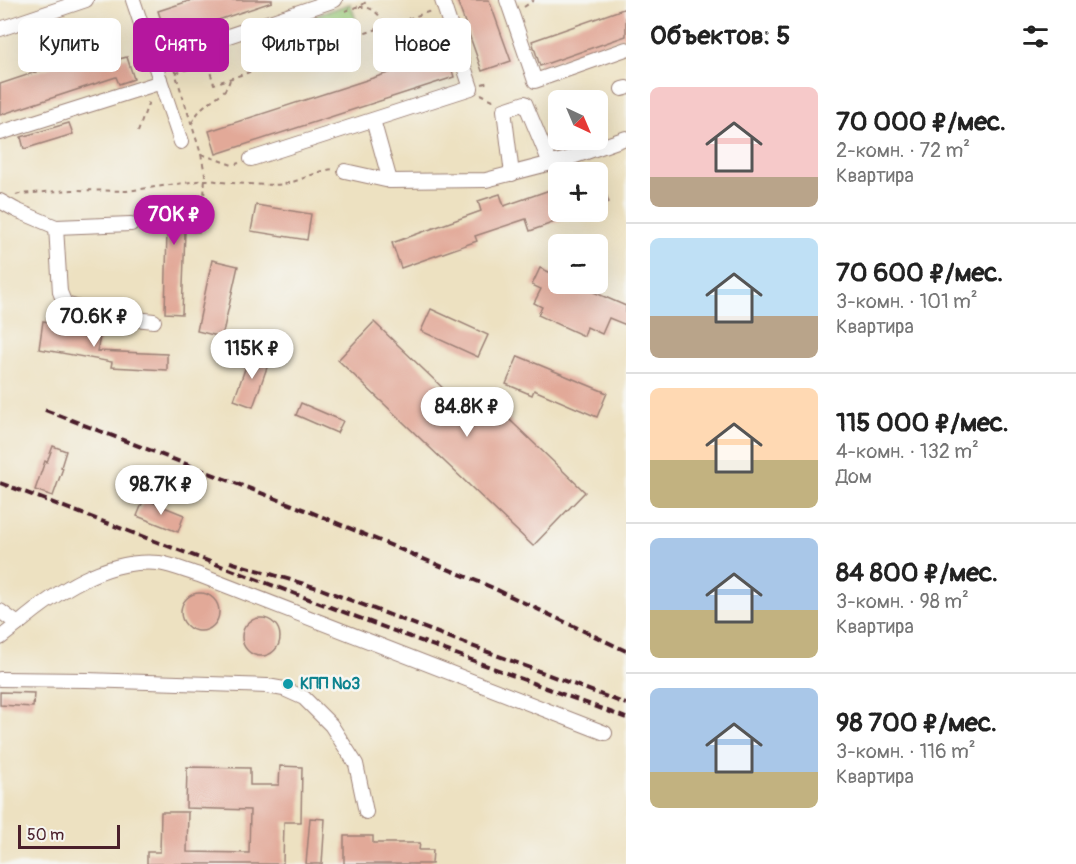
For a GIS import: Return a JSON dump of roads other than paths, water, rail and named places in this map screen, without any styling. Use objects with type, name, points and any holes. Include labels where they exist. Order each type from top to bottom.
[{"type":"street","points":[[0,29],[86,0]]},
{"type":"street","points":[[134,0],[140,18]]},
{"type":"street","points":[[507,0],[535,81],[626,49]]},
{"type":"street","points":[[251,159],[471,88],[443,3]]},
{"type":"street","points":[[229,37],[336,7]]},
{"type":"street","points":[[156,72],[181,142]]},
{"type":"street","points":[[0,133],[157,81]]},
{"type":"street","points":[[512,174],[504,110],[525,103],[549,162]]},
{"type":"street","points":[[373,120],[390,180]]},
{"type":"street","points":[[557,162],[626,138]]},
{"type":"street","points":[[345,171],[390,180],[486,180],[548,165]]},
{"type":"street","points":[[2,202],[56,227],[131,224]]},
{"type":"street","points":[[56,227],[60,292],[65,304],[107,316],[154,321]]},
{"type":"street","points":[[7,630],[62,591],[94,575],[115,567],[138,563],[159,563],[230,587],[605,733]]},
{"type":"street","points":[[0,611],[7,630]]},
{"type":"street","points":[[0,619],[7,630]]},
{"type":"street","points":[[0,679],[267,686],[284,689],[304,698],[331,725],[356,764],[366,812]]},
{"type":"railway","points":[[45,410],[308,511],[491,587],[626,651]]},
{"type":"railway","points":[[0,483],[626,718]]},
{"type":"railway","points":[[230,562],[321,589],[626,704]]},
{"type":"place","name":"КПП №3","points":[[288,684]]}]
